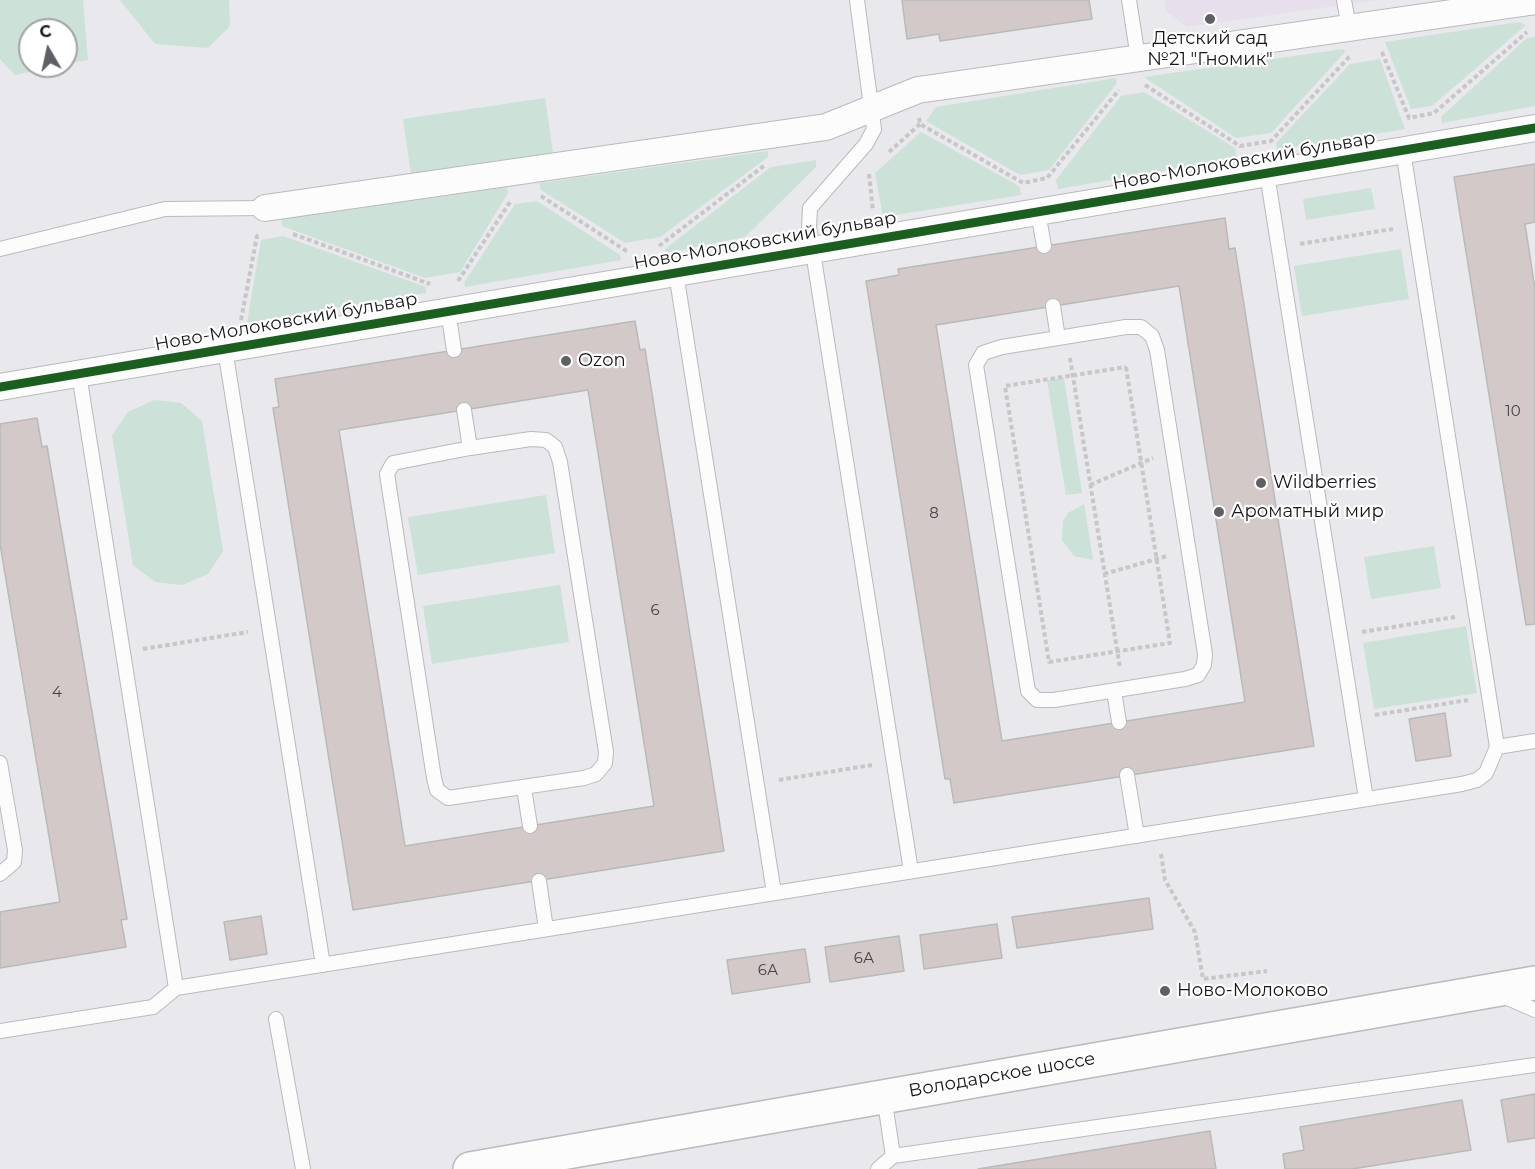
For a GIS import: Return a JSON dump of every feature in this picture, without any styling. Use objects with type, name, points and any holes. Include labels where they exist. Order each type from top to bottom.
[{"type":"main road","name":"Володарское шоссе","points":[[470,1169],[1535,983]]},
{"type":"street","points":[[265,208],[826,127],[914,91],[1535,1]]},
{"type":"street","name":"Ново-Молоковский бульвар","points":[[0,387],[1535,129]]},
{"type":"lane","points":[[857,0],[875,122],[872,136],[810,208],[809,227],[911,871]]},
{"type":"lane","points":[[1129,0],[1137,58]]},
{"type":"lane","points":[[1344,0],[1349,28]]},
{"type":"lane","points":[[0,1031],[153,1007],[176,988],[1477,780],[1486,773],[1497,747],[1403,151]]},
{"type":"lane","points":[[1267,174],[1366,799]]},
{"type":"lane","points":[[0,249],[165,209],[265,208]]},
{"type":"lane","points":[[1038,212],[1044,246]]},
{"type":"lane","points":[[676,273],[774,893]]},
{"type":"lane","points":[[1053,306],[1062,337]]},
{"type":"lane","points":[[448,311],[454,350]]},
{"type":"lane","points":[[1126,327],[1141,327],[1152,336],[1157,350],[1205,654],[1204,664],[1198,675],[1185,680],[1054,700],[1037,700],[1028,691],[976,377],[976,365],[983,353],[1002,347],[1062,337],[1126,327]]},
{"type":"lane","points":[[230,348],[269,629],[323,964]]},
{"type":"lane","points":[[79,374],[176,988]]},
{"type":"lane","points":[[464,410],[470,448]]},
{"type":"lane","points":[[531,439],[546,440],[555,447],[560,462],[606,752],[605,763],[596,774],[584,778],[448,798],[437,790],[434,778],[387,474],[393,463],[470,448],[531,439]]},
{"type":"lane","points":[[1118,690],[1119,722]]},
{"type":"lane","points":[[1497,747],[1535,741]]},
{"type":"lane","points":[[0,763],[15,850],[15,862],[0,874]]},
{"type":"lane","points":[[1127,775],[1137,836]]},
{"type":"lane","points":[[524,788],[530,826]]},
{"type":"lane","points":[[539,881],[546,929]]},
{"type":"lane","points":[[1490,991],[1535,1010]]},
{"type":"lane","points":[[276,1019],[303,1169]]},
{"type":"lane","points":[[878,1169],[893,1156],[1535,1065]]},
{"type":"lane","points":[[884,1096],[893,1156]]},
{"type":"path","points":[[1374,51],[1381,50],[1409,118],[1434,113],[1530,29],[1535,28]]},
{"type":"path","points":[[1136,85],[1143,84],[1240,146],[1271,141],[1353,53]]},
{"type":"path","points":[[914,91],[920,123],[1023,183],[1047,178],[1121,88]]},
{"type":"path","points":[[887,154],[920,123]]},
{"type":"path","points":[[649,249],[657,248],[774,158]]},
{"type":"path","points":[[870,169],[868,179],[878,239]]},
{"type":"path","points":[[538,194],[627,252],[633,251]]},
{"type":"path","points":[[451,282],[459,281],[512,199]]},
{"type":"path","points":[[1279,247],[1414,225]]},
{"type":"path","points":[[284,230],[430,285],[437,284]]},
{"type":"path","points":[[230,348],[257,236],[269,233]]},
{"type":"path","points":[[1062,337],[1073,375],[1117,651],[1118,690]]},
{"type":"path","points":[[1126,366],[1170,643],[1049,662],[1005,386],[1073,375],[1126,366]]},
{"type":"path","points":[[1090,485],[1173,450]]},
{"type":"path","points":[[1104,574],[1189,550]]},
{"type":"path","points":[[1340,635],[1476,614]]},
{"type":"path","points":[[123,652],[269,629]]},
{"type":"path","points":[[1353,718],[1490,697]]},
{"type":"path","points":[[756,783],[894,761]]},
{"type":"path","points":[[1157,832],[1165,880],[1194,932],[1203,979],[1267,971]]},
{"type":"shaded area","name":"Детский сад №21 \"Гномик\"","points":[[1164,0],[1376,0],[1187,27],[1166,11]]},
{"type":"green space","points":[[0,0],[83,0],[88,60],[78,62],[78,18],[18,18],[18,74],[15,75],[0,59]]},
{"type":"green space","points":[[120,0],[229,0],[230,26],[208,48],[155,44]]},
{"type":"green space","points":[[1519,22],[1526,25],[1432,106],[1411,109],[1385,42]]},
{"type":"green space","points":[[1535,37],[1535,106],[1442,123],[1441,117],[1527,38]]},
{"type":"green space","points":[[1344,49],[1345,52],[1271,133],[1236,138],[1144,77]]},
{"type":"green space","points":[[1380,59],[1405,129],[1277,150],[1276,143],[1350,64]]},
{"type":"green space","points":[[1116,78],[1117,83],[1049,170],[1020,175],[926,121],[936,107]]},
{"type":"green space","points":[[1144,92],[1235,148],[1237,158],[1058,189],[1056,180],[1121,96]]},
{"type":"green space","points":[[545,98],[553,153],[411,174],[403,119]]},
{"type":"green space","points":[[921,132],[1019,186],[1021,195],[883,217],[875,173]]},
{"type":"green space","points":[[768,151],[768,157],[660,237],[625,243],[541,190],[539,183]]},
{"type":"green space","points":[[816,160],[816,167],[745,237],[666,253],[665,249],[771,167]]},
{"type":"green space","points":[[507,187],[508,193],[460,272],[425,278],[282,226],[281,219]]},
{"type":"green space","points":[[1371,188],[1375,209],[1306,220],[1303,199]]},
{"type":"green space","points":[[537,201],[620,255],[621,260],[465,287],[464,283],[515,204]]},
{"type":"green space","points":[[283,236],[426,287],[426,293],[247,323],[261,240]]},
{"type":"green space","points":[[1401,249],[1409,299],[1302,316],[1294,266]]},
{"type":"green space","points":[[1064,378],[1082,493],[1066,495],[1047,380]]},
{"type":"green space","points":[[154,400],[181,403],[202,421],[223,551],[208,574],[182,585],[155,582],[133,565],[112,435],[128,412]]},
{"type":"green space","points":[[546,495],[555,553],[418,575],[408,517]]},
{"type":"green space","points":[[1084,504],[1093,560],[1074,556],[1062,540],[1063,521],[1068,513]]},
{"type":"green space","points":[[1434,546],[1441,588],[1371,599],[1364,557]]},
{"type":"green space","points":[[560,585],[569,642],[432,664],[423,606]]},
{"type":"green space","points":[[1466,626],[1477,693],[1374,709],[1363,643]]},
{"type":"building","points":[[902,0],[1089,0],[1092,19],[940,41],[939,34],[907,39]]},
{"type":"building","points":[[1535,164],[1535,222],[1525,224],[1535,289],[1535,624],[1526,625],[1454,177]]},
{"type":"building","points":[[1225,218],[1229,249],[1235,248],[1314,746],[954,803],[950,779],[945,779],[866,281],[899,275],[898,269]],"holes":[[[1179,286],[1245,702],[1002,741],[936,325]]]},
{"type":"building","points":[[635,321],[640,350],[645,349],[724,851],[353,910],[273,408],[279,407],[275,379]],"holes":[[[588,390],[654,806],[405,846],[339,430]]]},
{"type":"building","points":[[37,418],[42,447],[47,446],[127,919],[121,920],[126,947],[0,968],[0,912],[60,902],[0,544],[0,424]]},
{"type":"building","points":[[1445,713],[1451,756],[1416,761],[1409,719]]},
{"type":"building","points":[[1149,898],[1153,929],[1017,948],[1012,917]]},
{"type":"building","points":[[261,916],[267,954],[230,960],[224,922]]},
{"type":"building","points":[[997,924],[1002,958],[924,969],[920,935]]},
{"type":"building","points":[[899,936],[904,971],[830,982],[825,947]]},
{"type":"building","points":[[805,949],[810,982],[732,994],[727,960]]},
{"type":"building","points":[[1535,1094],[1535,1138],[1508,1142],[1501,1100]]},
{"type":"building","points":[[1462,1100],[1471,1150],[1352,1169],[1285,1169],[1283,1154],[1304,1150],[1300,1127]]},
{"type":"building","points":[[1210,1131],[1216,1169],[978,1169]]},
{"type":"cycle path","points":[[0,387],[1535,128]]},
{"type":"place","name":"Детский сад №21 \"Гномик\"","points":[[1210,19]]},
{"type":"place","name":"Ozon","points":[[566,361]]},
{"type":"place","name":"Wildberries","points":[[1261,483]]},
{"type":"place","name":"Ароматный мир","points":[[1219,512]]},
{"type":"place","name":"Ново-Молоково","points":[[1165,991]]}]
